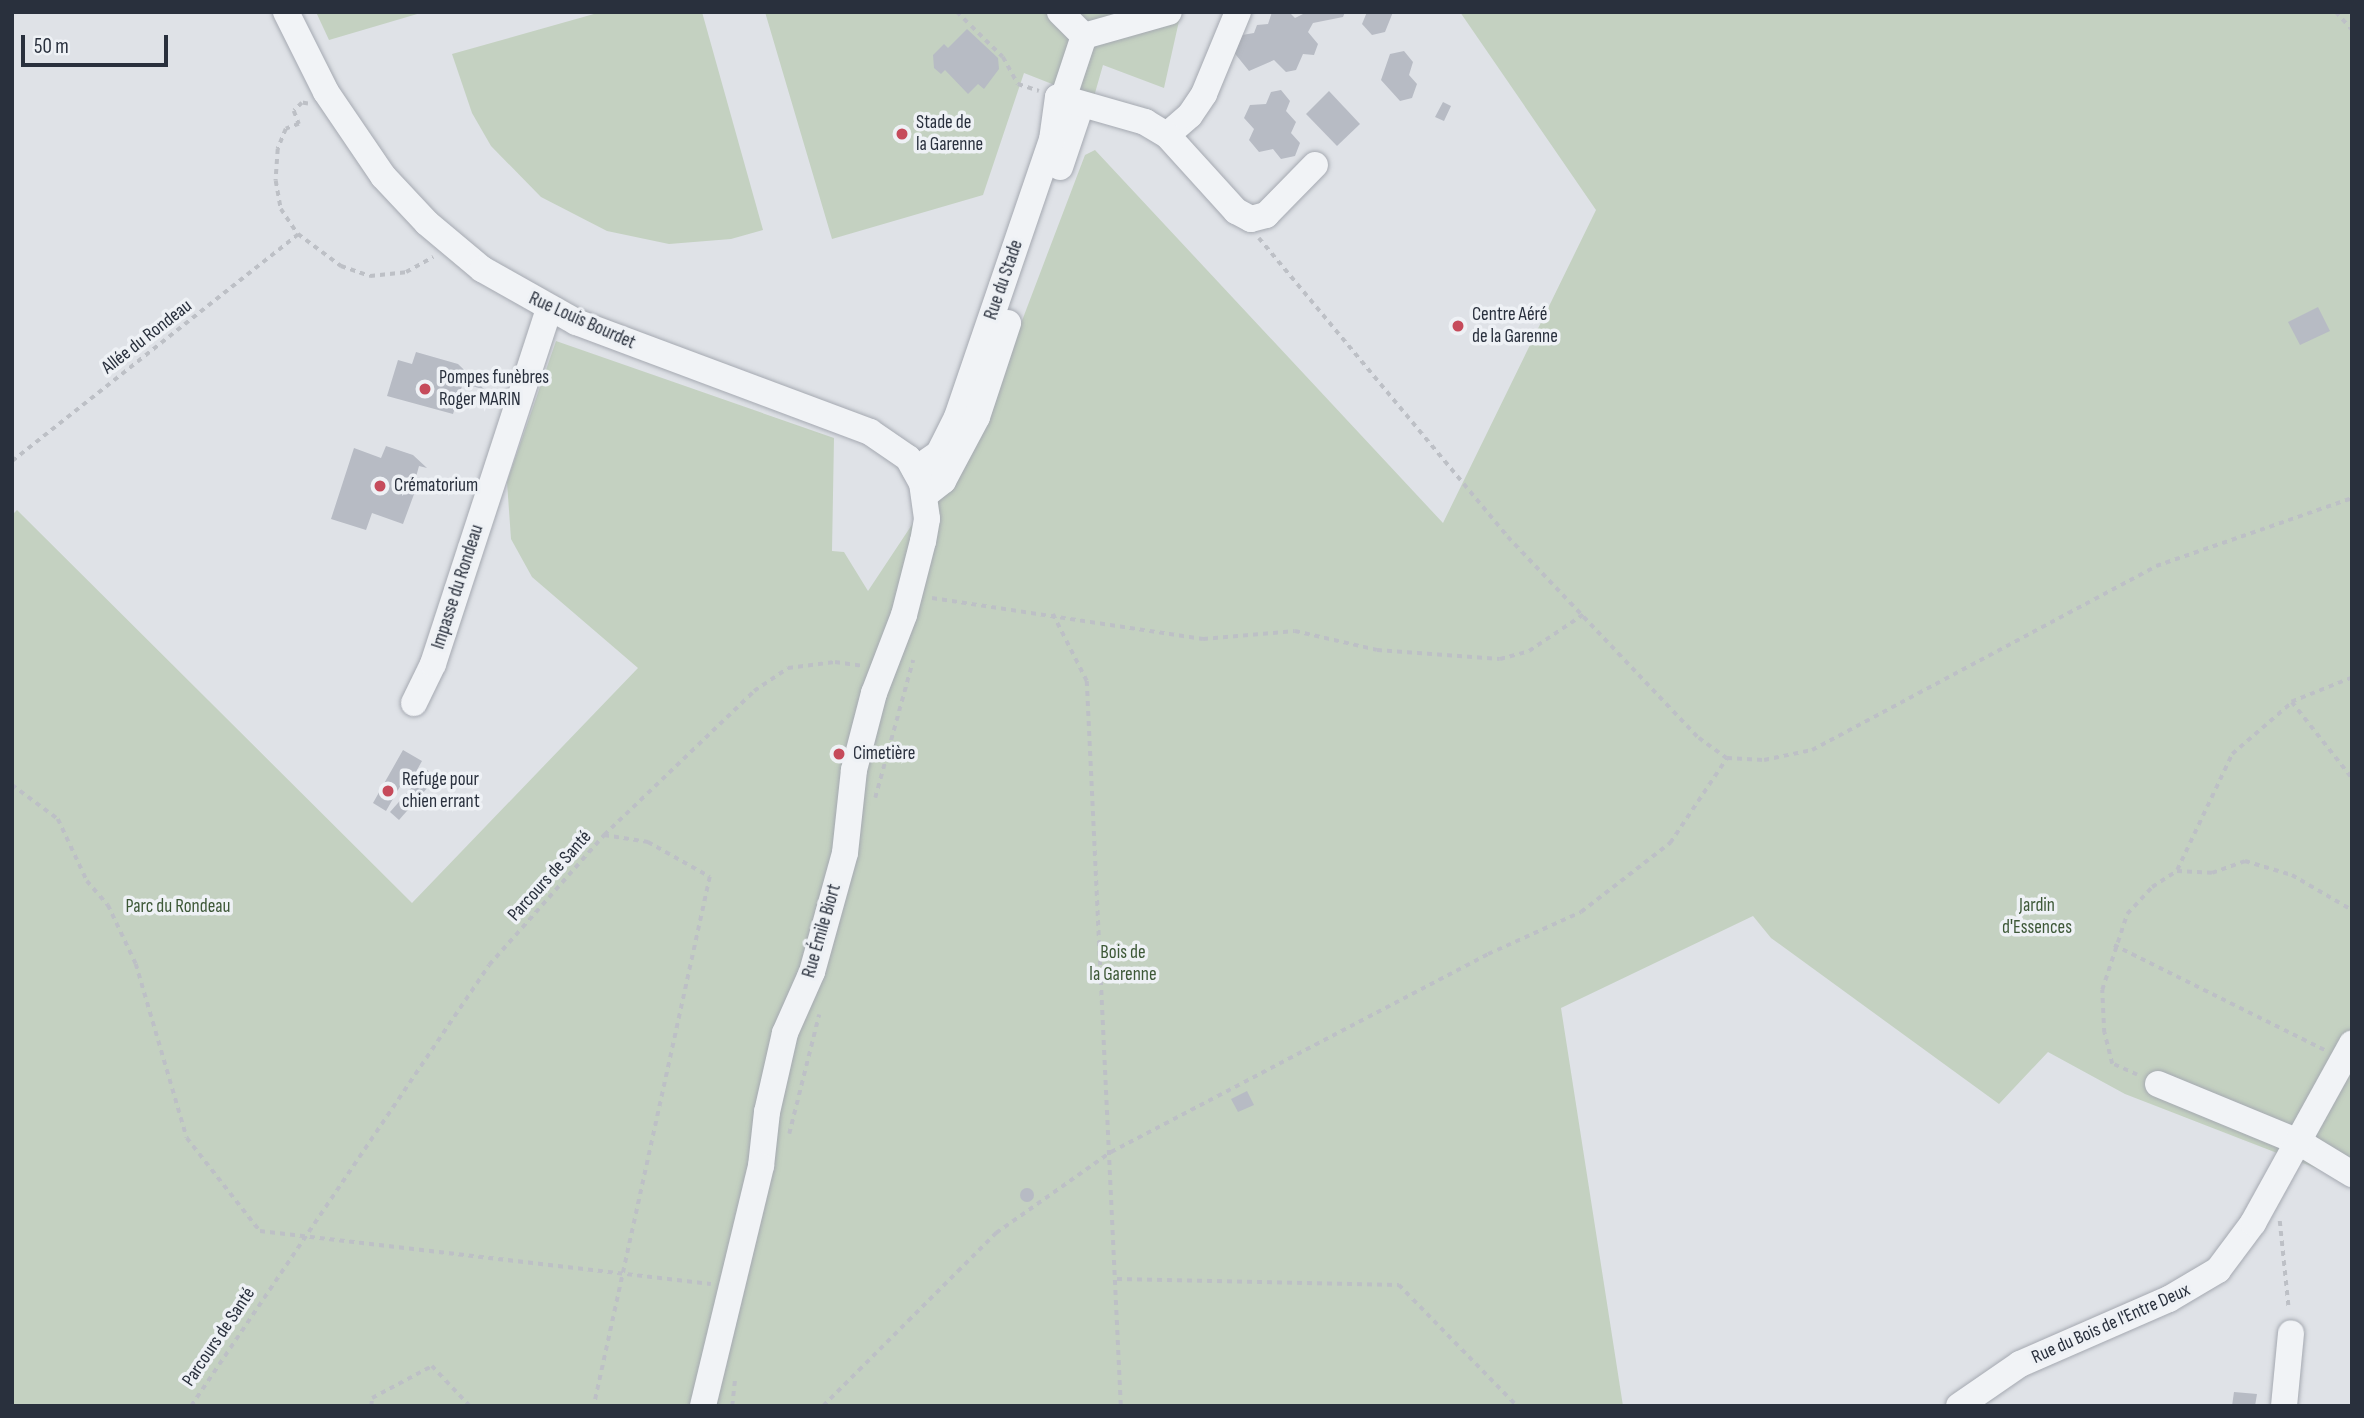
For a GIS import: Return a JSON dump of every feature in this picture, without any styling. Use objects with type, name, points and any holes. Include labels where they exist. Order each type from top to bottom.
[{"type":"street","name":"Rue Louis Bourdet","points":[[286,12],[326,92],[383,176],[453,246],[549,309],[848,422],[884,439],[912,464]]},
{"type":"street","points":[[1060,12],[1084,36]]},
{"type":"street","points":[[1084,36],[1169,12]]},
{"type":"street","points":[[1167,135],[1190,115],[1204,94],[1238,12]]},
{"type":"street","points":[[1084,36],[1068,101],[1145,122],[1167,135],[1237,211],[1251,219],[1266,215],[1315,165]]},
{"type":"street","name":"Rue du Stade","points":[[912,464],[939,453],[957,417],[1052,140],[1068,101]]},
{"type":"street","name":"Rue du Stade","points":[[925,495],[943,481],[977,417],[1068,101]]},
{"type":"street","name":"Impasse du Rondeau","points":[[414,703],[433,664],[549,309]]},
{"type":"street","name":"Rue Émile Biort","points":[[702,1406],[761,1166],[767,1112],[785,1033],[811,972],[845,853],[854,770],[882,668],[909,593],[927,519],[925,495],[912,464]]},
{"type":"street","name":"Rue du Bois de l'Entre Deux","points":[[1959,1406],[2020,1364],[2194,1287],[2231,1256],[2293,1154],[2348,1052]]},
{"type":"street","points":[[2158,1084],[2293,1154],[2352,1174]]},
{"type":"street","points":[[2284,1406],[2291,1334]]},
{"type":"path","points":[[957,12],[1003,57],[1018,84],[1068,101]]},
{"type":"path","points":[[2336,12],[2352,30]]},
{"type":"path","points":[[326,92],[312,105],[302,103],[294,111],[299,124],[286,130],[278,149],[276,181],[281,209],[298,234],[341,267],[370,276],[406,272],[453,246]]},
{"type":"path","points":[[1237,211],[1508,537],[1699,738],[1727,758],[1764,760],[1812,750],[2156,566],[2352,498]]},
{"type":"path","name":"Allée du Rondeau","points":[[12,461],[298,234]]},
{"type":"path","points":[[909,593],[1203,639],[1295,631],[1377,649],[1500,659],[1529,651],[1584,614]]},
{"type":"path","points":[[1053,614],[1087,681],[1121,1406]]},
{"type":"path","points":[[604,835],[754,691],[788,668],[835,662],[882,668]]},
{"type":"path","points":[[2158,1084],[2112,1064],[2104,1033],[2102,990],[2113,945],[2127,914],[2152,887],[2177,871],[2232,754],[2292,702],[2352,678]]},
{"type":"path","points":[[2292,702],[2352,778]]},
{"type":"path","points":[[823,1406],[996,1233],[1111,1152],[1488,954],[1581,912],[1670,843],[1727,758]]},
{"type":"path","points":[[12,785],[58,819],[87,881],[108,905],[136,964],[187,1139],[260,1231],[731,1286]]},
{"type":"path","name":"Parcours de Santé","points":[[191,1406],[303,1235],[489,965],[604,835],[648,842],[710,877],[594,1406]]},
{"type":"path","points":[[2177,871],[2212,873],[2245,861],[2292,875],[2352,910]]},
{"type":"path","points":[[2113,945],[2348,1052]]},
{"type":"path","points":[[2279,1209],[2291,1334]]},
{"type":"path","points":[[1117,1279],[1399,1284],[1517,1406]]},
{"type":"path","points":[[371,1406],[372,1398],[432,1366],[470,1406]]},
{"type":"green space","points":[[316,12],[424,12],[329,40]]},
{"type":"green space","points":[[601,12],[702,12],[763,230],[731,239],[669,244],[607,231],[541,197],[491,146],[472,113],[452,54]]},
{"type":"green space","name":"Stade de la Garenne","points":[[765,12],[1181,12],[1164,88],[1103,65],[1093,100],[1024,73],[983,195],[832,239]]},
{"type":"green space","points":[[1460,12],[2352,12],[2352,1182],[2125,1094],[2048,1052],[1999,1104],[1771,938],[1753,916],[1561,1008],[1623,1406],[12,1406],[12,515],[17,510],[412,903],[638,668],[532,577],[511,539],[507,482],[556,341],[834,438],[832,551],[844,552],[868,591],[988,410],[1085,155],[1095,150],[1443,523],[1596,210]]},
{"type":"building","points":[[1272,12],[1289,12],[1295,18],[1307,12],[1345,12],[1343,17],[1313,23],[1308,32],[1318,44],[1314,55],[1303,54],[1296,70],[1286,72],[1274,60],[1249,71],[1232,50],[1236,36],[1254,33],[1257,25],[1268,24]]},
{"type":"building","points":[[1367,12],[1393,12],[1385,32],[1372,35],[1362,24]]},
{"type":"building","points":[[967,29],[998,58],[999,69],[984,89],[978,84],[968,94],[945,70],[941,74],[934,68],[933,55],[944,44],[948,48]]},
{"type":"building","points":[[1404,51],[1413,62],[1409,75],[1417,84],[1412,98],[1400,101],[1381,80],[1390,54]]},
{"type":"building","points":[[1281,90],[1290,101],[1286,111],[1296,122],[1291,133],[1300,143],[1295,156],[1281,159],[1273,149],[1259,152],[1249,140],[1254,129],[1244,118],[1250,105],[1266,104],[1271,92]]},
{"type":"building","points":[[1329,91],[1360,124],[1337,146],[1306,114]]},
{"type":"building","points":[[1443,102],[1451,106],[1444,121],[1435,117]]},
{"type":"building","points":[[2318,307],[2330,331],[2300,345],[2288,322]]},
{"type":"building","name":"Pompes funèbres Roger MARIN","points":[[416,352],[458,364],[485,390],[463,383],[453,414],[387,396],[398,360],[412,364]]},
{"type":"building","name":"Crématorium","points":[[386,446],[413,455],[427,468],[419,466],[416,477],[420,478],[403,524],[372,513],[366,530],[331,519],[354,448],[381,458]]},
{"type":"building","name":"Refuge pour chien errant","points":[[403,750],[422,761],[412,779],[406,776],[386,811],[373,803]]},
{"type":"building","name":"Refuge pour chien errant","points":[[427,770],[436,778],[399,820],[390,812]]},
{"type":"building","points":[[1247,1091],[1254,1105],[1238,1112],[1231,1099]]},
{"type":"building","points":[[1027,1188],[1032,1190],[1032,1200],[1027,1202],[1022,1200],[1020,1195],[1022,1190]]},
{"type":"building","points":[[2234,1392],[2257,1394],[2255,1406],[2232,1406]]},
{"type":"place","name":"Stade de la Garenne","points":[[902,134]]},
{"type":"place","name":"Centre Aéré de la Garenne","points":[[1458,326]]},
{"type":"place","name":"Pompes funèbres Roger MARIN","points":[[425,389]]},
{"type":"place","name":"Crématorium","points":[[380,486]]},
{"type":"place","name":"Cimetière","points":[[839,754]]},
{"type":"place","name":"Refuge pour chien errant","points":[[388,791]]},
{"type":"park label","name":"Parc du Rondeau","points":[[178,907]]},
{"type":"park label","name":"Jardin d'Essences","points":[[2037,917]]},
{"type":"park label","name":"Bois de la Garenne","points":[[1123,964]]}]
